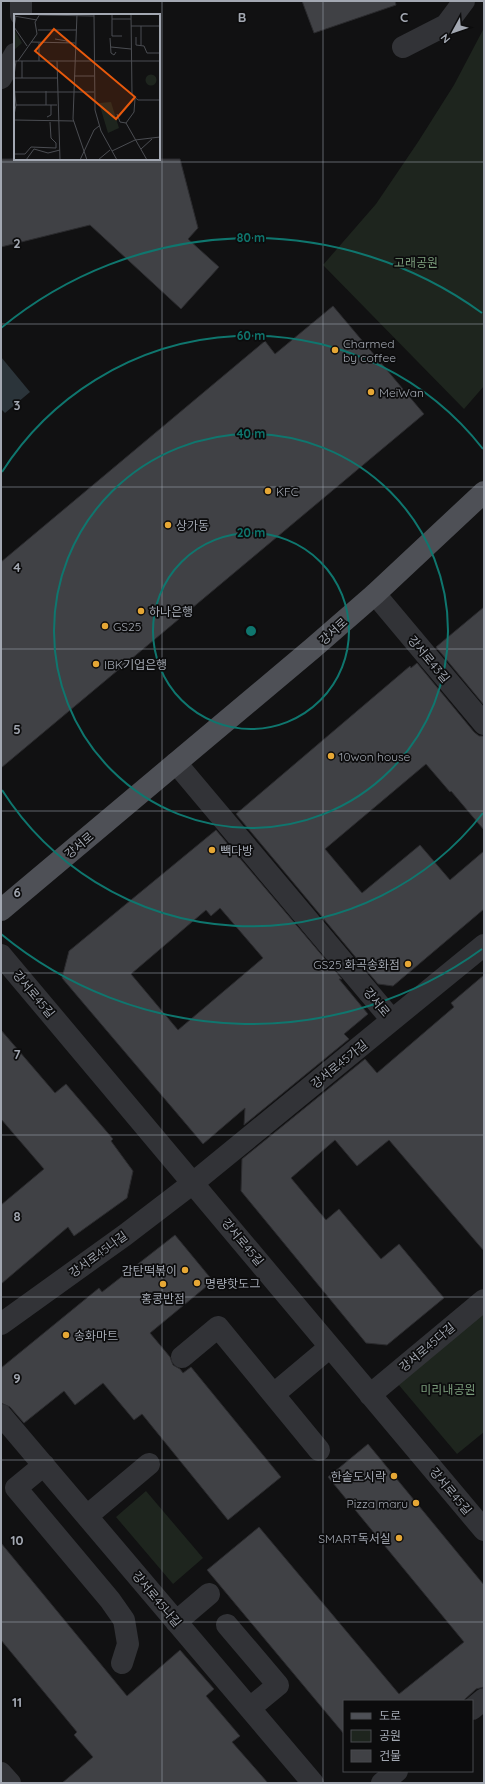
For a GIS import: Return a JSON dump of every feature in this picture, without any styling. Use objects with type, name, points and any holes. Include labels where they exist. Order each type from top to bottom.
[{"type":"main road","name":"강서로","points":[[1,910],[313,648],[374,594],[484,492]]},
{"type":"street","points":[[21,1],[21,14]]},
{"type":"street","points":[[404,47],[446,25],[464,1]]},
{"type":"street","points":[[1,78],[14,56]]},
{"type":"street","name":"강서로43길","points":[[374,594],[484,724]]},
{"type":"street","name":"강서로","points":[[176,763],[392,1020]]},
{"type":"street","name":"강서로45가길","points":[[193,1183],[484,945]]},
{"type":"street","name":"강서로45길","points":[[1,955],[484,1530]]},
{"type":"street","name":"강서로45나길","points":[[1,1324],[125,1235],[193,1183]]},
{"type":"street","name":"강서로45다길","points":[[370,1395],[484,1300]]},
{"type":"street","points":[[182,1357],[218,1327],[319,1450]]},
{"type":"street","points":[[274,1394],[330,1347]]},
{"type":"street","name":"강서로45나길","points":[[1,1415],[313,1783]]},
{"type":"street","points":[[87,1516],[149,1464]]},
{"type":"street","points":[[44,1465],[16,1488],[110,1600],[124,1620],[128,1644],[122,1663]]},
{"type":"street","points":[[176,1622],[209,1594]]},
{"type":"street","points":[[227,1625],[278,1685],[250,1708]]},
{"type":"street","points":[[473,1707],[484,1698]]},
{"type":"street","points":[[382,1783],[396,1772]]},
{"type":"street","points":[[1,1773],[10,1783]]},
{"type":"green space","name":"고래공원","points":[[484,28],[484,386],[464,409],[323,265],[376,204],[454,85]]},
{"type":"green space","name":"미리내공원","points":[[484,1313],[484,1432],[457,1454],[398,1384]]},
{"type":"green space","points":[[146,1491],[203,1558],[173,1584],[116,1517]]},
{"type":"shaded area","points":[[1,357],[30,392],[5,413],[1,409]]},
{"type":"building","points":[[302,1],[395,1],[396,5],[314,33]]},
{"type":"building","points":[[1,159],[180,159],[198,228],[188,239],[219,267],[181,309],[90,225],[1,247]]},
{"type":"building","name":"상가동","points":[[333,306],[424,414],[1,768],[1,562],[265,341],[275,354]]},
{"type":"building","points":[[484,607],[484,705],[436,647]]},
{"type":"building","points":[[417,663],[474,732],[479,736],[484,736],[484,830],[426,764],[325,849],[362,893],[420,845],[450,880],[484,851],[484,909],[393,986],[378,984],[236,814],[410,666],[411,668]]},
{"type":"building","points":[[216,830],[342,979],[339,979],[368,1014],[344,1034],[349,1039],[244,1125],[245,1108],[203,1144],[62,978],[69,951]],"holes":[[[220,908],[263,958],[178,1030],[131,974],[206,910],[211,916]]]},
{"type":"building","points":[[484,975],[484,1251],[389,1140],[357,1166],[335,1140],[291,1178],[326,1220],[339,1209],[381,1259],[399,1244],[444,1298],[387,1345],[366,1343],[241,1191],[242,1159],[365,1059],[377,1073],[454,1007],[451,1003]]},
{"type":"building","points":[[1,1030],[55,1093],[66,1084],[113,1139],[111,1141],[133,1171],[127,1198],[74,1236],[68,1227],[1,1284],[1,1205],[44,1169],[1,1119]]},
{"type":"building","points":[[175,1235],[213,1281],[150,1333],[170,1357],[173,1365],[180,1369],[183,1373],[191,1367],[281,1477],[228,1520],[142,1414],[134,1420],[103,1383],[75,1405],[64,1391],[24,1423],[10,1407],[1,1403],[1,1368],[99,1288],[102,1292]]},
{"type":"building","points":[[368,1444],[484,1585],[484,1687],[476,1689],[464,1700],[343,1700],[343,1733],[207,1570],[259,1527],[399,1694],[464,1642],[328,1477]]},
{"type":"building","points":[[1,1543],[127,1696],[180,1650],[214,1689],[206,1696],[240,1736],[232,1742],[268,1783],[62,1783],[93,1757],[74,1735],[77,1732],[1,1640]]},
{"type":"place","name":"Charmed by coffee","points":[[335,350]]},
{"type":"place","name":"MeiWan","points":[[371,392]]},
{"type":"place","name":"KFC","points":[[268,491]]},
{"type":"place","name":"상가동","points":[[168,525]]},
{"type":"place","name":"하나은행","points":[[141,611]]},
{"type":"place","name":"GS25","points":[[105,626]]},
{"type":"place","name":"IBK기업은행","points":[[96,664]]},
{"type":"place","name":"10won house","points":[[331,756]]},
{"type":"place","name":"빽다방","points":[[212,850]]},
{"type":"place","name":"GS25 화곡송화점","points":[[408,964]]},
{"type":"place","name":"감탄떡볶이","points":[[185,1270]]},
{"type":"place","name":"명량핫도그","points":[[197,1283]]},
{"type":"place","name":"홍콩반점","points":[[163,1284]]},
{"type":"place","name":"송화마트","points":[[66,1335]]},
{"type":"place","name":"한솥도시락","points":[[394,1476]]},
{"type":"place","name":"Pizza maru","points":[[416,1503]]},
{"type":"place","name":"SMART독서실","points":[[399,1538]]}]
